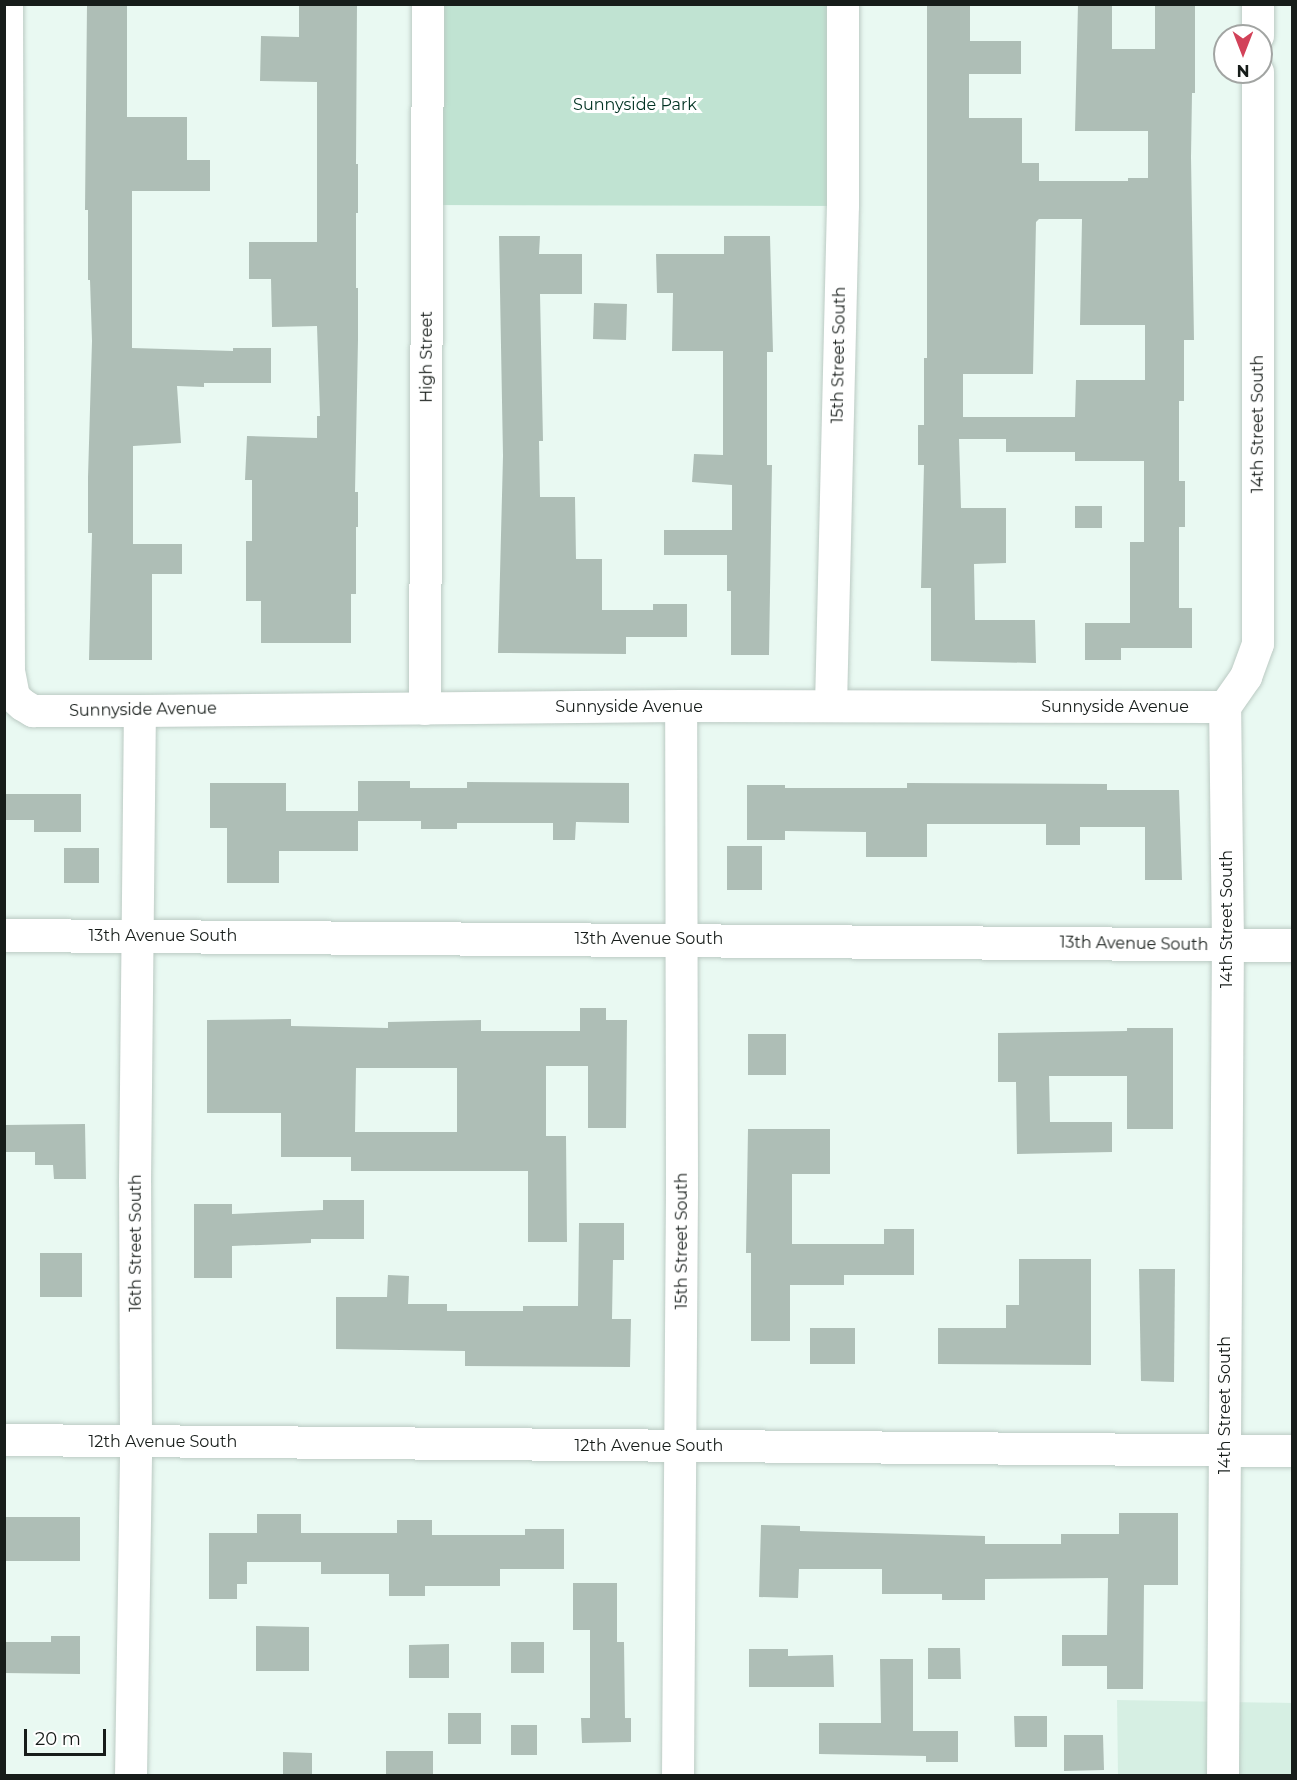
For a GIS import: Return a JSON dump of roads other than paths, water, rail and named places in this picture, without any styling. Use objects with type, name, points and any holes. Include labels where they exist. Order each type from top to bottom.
[{"type":"street","name":"Sunnyside Avenue","points":[[7,4],[9,671],[14,697],[33,711],[681,706],[1225,707]]},
{"type":"street","name":"High Street","points":[[425,709],[428,4]]},
{"type":"street","name":"15th Street South","points":[[831,706],[843,206],[843,4]]},
{"type":"street","points":[[1258,4],[1258,24]]},
{"type":"street","name":"14th Street South","points":[[1223,1776],[1228,945],[1225,707],[1246,677],[1258,644],[1258,84]]},
{"type":"street","name":"15th Street South","points":[[678,1776],[682,1195],[681,706]]},
{"type":"street","name":"16th Street South","points":[[131,1776],[136,1441],[136,936],[140,711]]},
{"type":"street","name":"13th Avenue South","points":[[4,935],[1293,945]]},
{"type":"street","name":"12th Avenue South","points":[[4,1440],[1293,1451]]},
{"type":"park label","name":"Sunnyside Park","points":[[635,105]]}]
